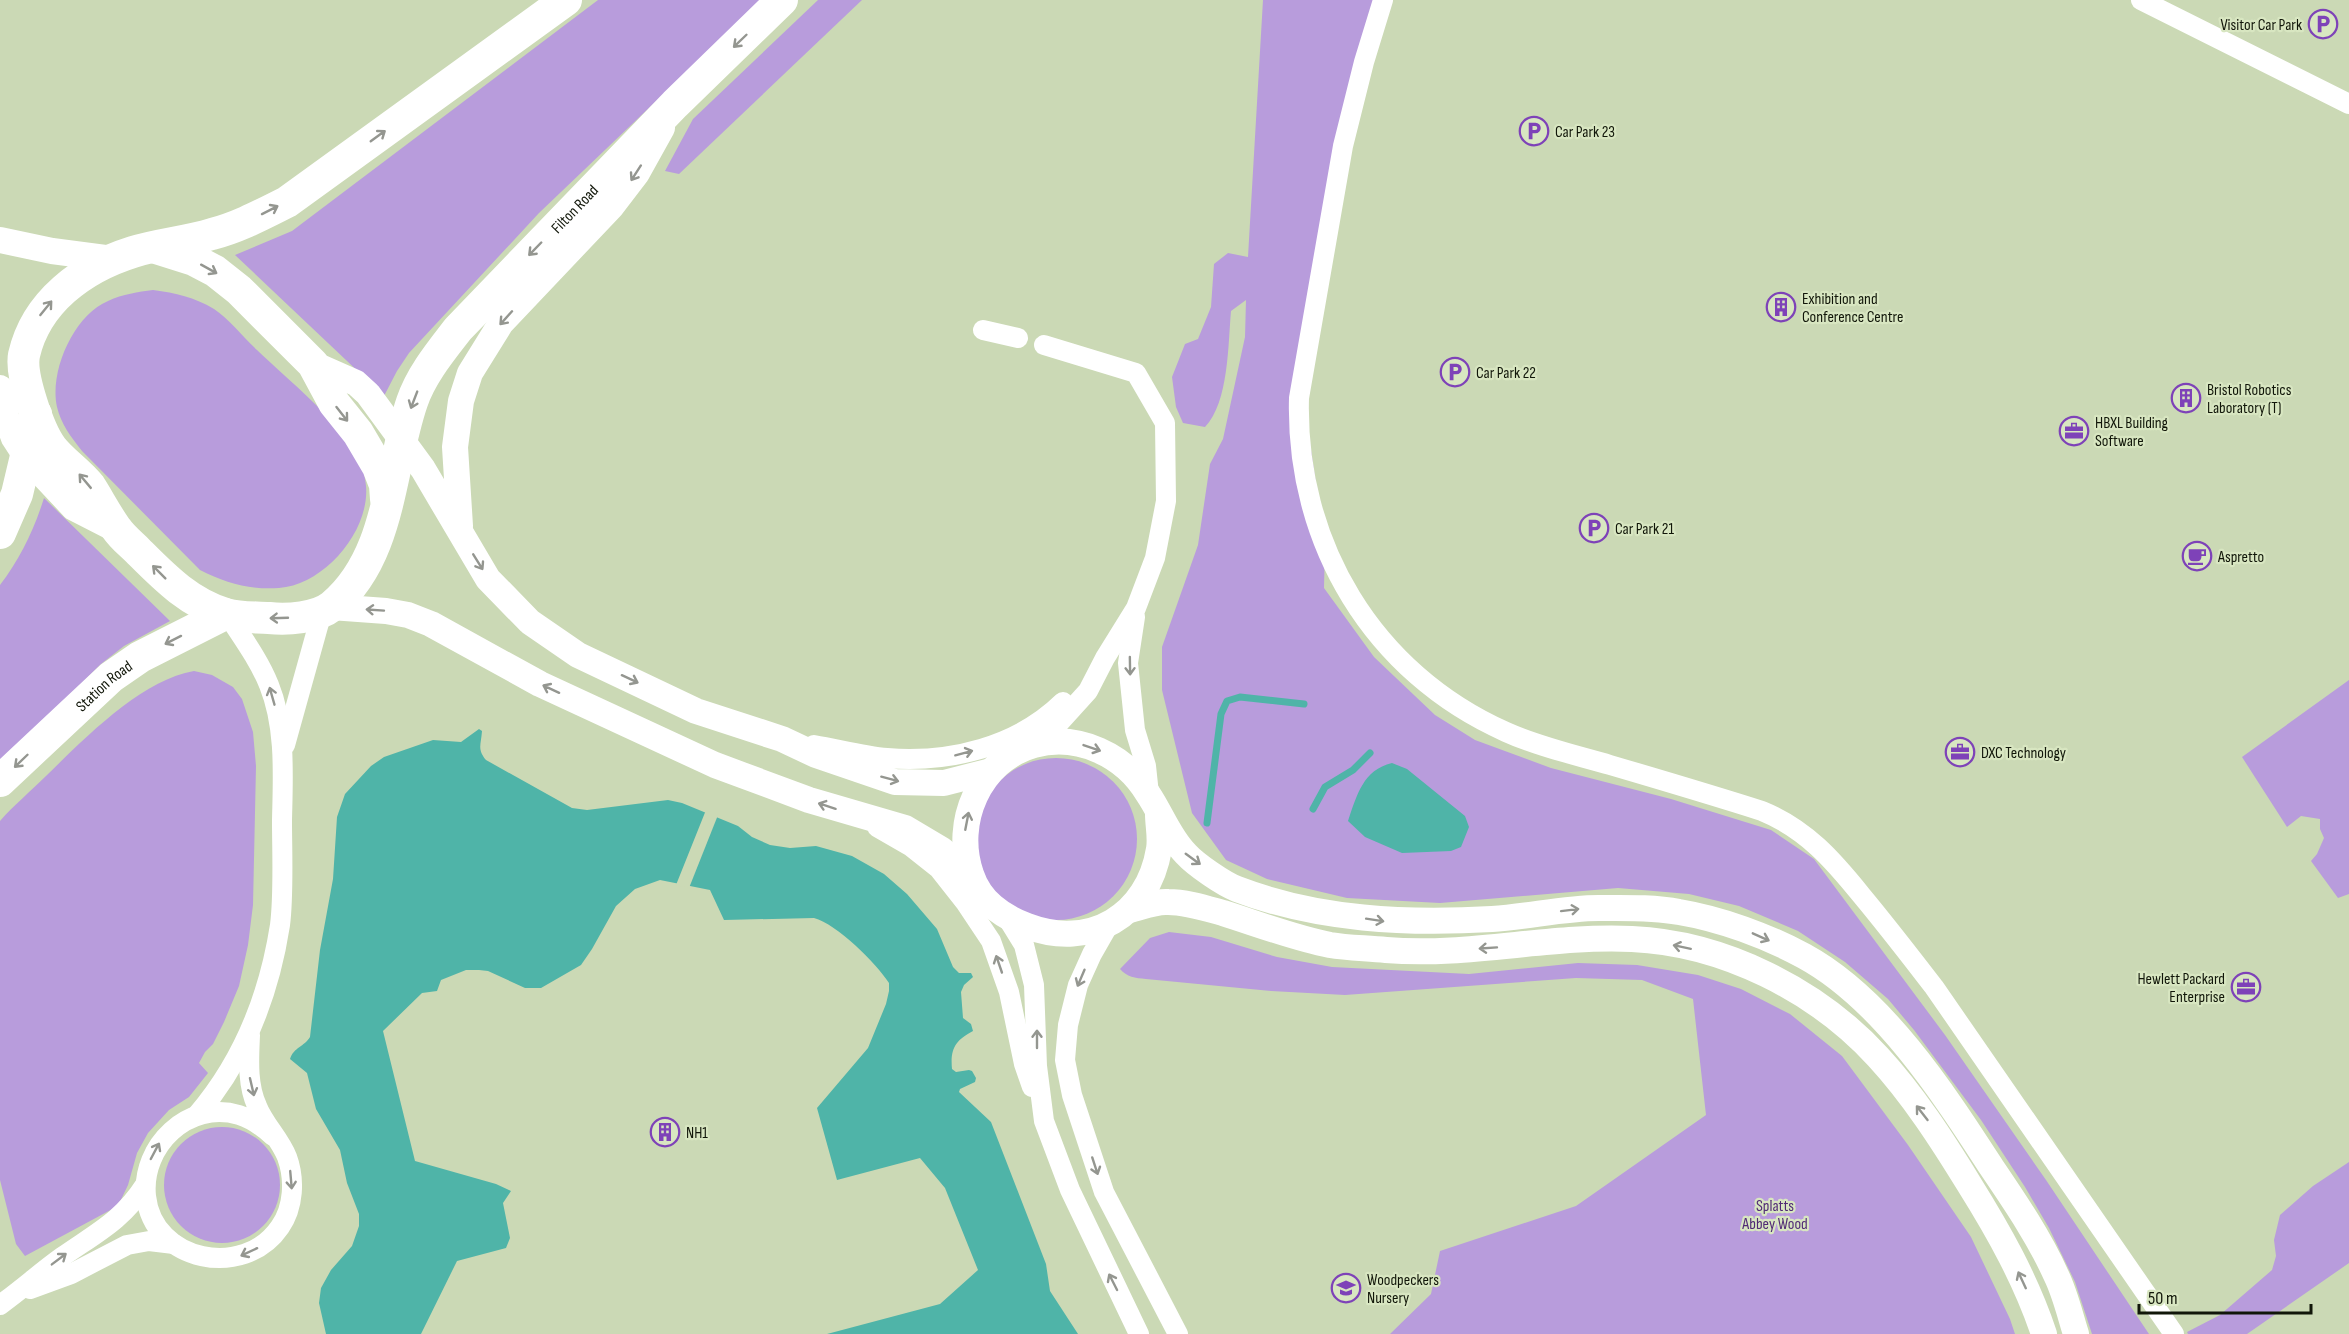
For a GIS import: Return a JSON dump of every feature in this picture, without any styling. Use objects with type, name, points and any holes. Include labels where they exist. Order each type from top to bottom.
[{"type":"main road","points":[[0,533],[9,515],[27,458],[21,416],[23,360],[32,328],[54,298],[69,284],[112,259],[135,251],[214,234],[240,225],[287,202],[566,0]]},
{"type":"main road","name":"Filton Road","points":[[326,609],[348,590],[363,568],[377,539],[412,401],[438,354],[458,329],[675,104],[782,0]]},
{"type":"main road","points":[[155,247],[194,260],[215,271],[239,290],[313,364],[334,403],[358,433],[378,467],[385,485],[387,503]]},
{"type":"main road","points":[[21,416],[89,485],[117,530],[173,586],[193,599],[226,614],[280,619],[326,609]]},
{"type":"main road","name":"Station Road","points":[[0,781],[111,676],[140,657],[226,614]]},
{"type":"street","points":[[1383,0],[1343,146],[1300,391],[1299,426],[1304,474],[1311,506],[1321,535],[1341,581],[1358,609],[1395,656],[1425,682],[1473,716],[1527,740],[1762,811],[1794,826],[1828,855],[1893,933],[1934,987],[2174,1334]]},
{"type":"street","points":[[2141,0],[2349,104]]},
{"type":"street","points":[[461,534],[456,493],[455,447],[461,401],[470,374],[501,323],[611,207],[637,173],[675,104]]},
{"type":"street","points":[[0,240],[112,259]]},
{"type":"street","points":[[983,330],[1018,339]]},
{"type":"street","points":[[1044,345],[1136,373],[1165,423],[1166,501],[1155,558],[1136,608],[1105,658],[1088,691],[1059,723],[1034,745],[1013,754],[991,771],[975,795],[966,818],[963,844],[971,876],[982,895],[995,910],[1008,919],[1046,933],[1077,934],[1108,926],[1130,910],[1150,882],[1160,846],[1146,766],[1135,730],[1128,663],[1136,608]]},
{"type":"street","points":[[313,364],[356,384],[368,394],[423,469],[488,579],[530,622],[578,655],[696,711],[782,739],[816,755],[895,782],[944,783],[991,771]]},
{"type":"street","points":[[0,388],[21,416]]},
{"type":"street","points":[[27,458],[74,508],[117,530]]},
{"type":"street","points":[[283,754],[326,609],[386,611],[408,615],[431,624],[540,684],[715,765],[809,800],[905,828],[942,850],[971,876]]},
{"type":"street","points":[[197,1115],[225,1080],[250,1035],[269,974],[280,924],[283,754],[275,705],[269,685],[226,614]]},
{"type":"street","points":[[782,739],[887,758],[946,758],[994,745],[1030,729],[1055,710],[1105,658]]},
{"type":"street","points":[[1034,745],[1080,744],[1108,753],[1129,769],[1185,854],[1233,888],[1307,909],[1386,921],[1493,919],[1593,908],[1677,911],[1742,929],[1806,957],[1855,992],[1909,1050],[1962,1122],[2020,1211],[2058,1277],[2076,1334]]},
{"type":"street","points":[[856,815],[910,846],[939,869],[966,902],[991,940],[1008,992],[1024,1064],[1044,1121],[1070,1190],[1139,1334]]},
{"type":"street","points":[[1130,910],[1166,901],[1200,906],[1330,945],[1397,951],[1633,939],[1680,946],[1723,957],[1776,978],[1830,1013],[1878,1057],[1940,1137],[2005,1242],[2036,1310],[2044,1334]]},
{"type":"street","points":[[1008,919],[1024,945],[1034,985],[1037,1066],[1044,1121]]},
{"type":"street","points":[[1108,926],[1078,985],[1068,1024],[1065,1060],[1072,1095],[1104,1192],[1178,1334]]},
{"type":"street","points":[[250,1035],[249,1074],[256,1106],[286,1156],[292,1180],[290,1204],[280,1226],[267,1242],[250,1253],[230,1259],[209,1259],[191,1254],[174,1244],[162,1232],[147,1202],[145,1185],[149,1162],[160,1142],[177,1126],[197,1115],[218,1112],[238,1114],[257,1123],[273,1136]]},
{"type":"street","points":[[7,1300],[61,1258],[117,1220],[135,1202],[145,1185]]},
{"type":"street","points":[[7,1300],[71,1274],[127,1245],[148,1241],[174,1244]]},
{"type":"green space","points":[[598,0],[762,0],[539,213],[409,353],[384,396],[235,255],[292,231]]},
{"type":"green space","points":[[818,0],[862,0],[679,174],[665,171],[693,119]]},
{"type":"green space","points":[[1263,0],[1383,0],[1301,383],[1325,544],[1324,588],[1374,657],[1435,715],[1475,740],[1551,768],[1671,799],[1771,830],[1814,859],[1945,1035],[2149,1334],[2092,1334],[2075,1282],[2049,1228],[1981,1120],[1888,999],[1845,962],[1798,931],[1739,906],[1689,894],[1618,888],[1440,903],[1347,898],[1267,879],[1226,860],[1192,813],[1162,690],[1162,647],[1198,545],[1210,464],[1223,439],[1245,337],[1246,300],[1231,311],[1223,388],[1213,416],[1205,427],[1183,423],[1176,407],[1172,377],[1185,344],[1198,339],[1211,307],[1214,264],[1228,253],[1248,257]]},
{"type":"green space","points":[[153,290],[192,299],[220,313],[328,417],[352,445],[360,459],[366,486],[365,503],[360,520],[341,553],[312,577],[296,585],[258,588],[219,579],[200,570],[82,451],[64,425],[57,407],[57,377],[61,361],[75,331],[96,308],[108,301]]},
{"type":"green space","points":[[44,498],[170,621],[124,646],[101,664],[0,764],[0,585],[26,544]]},
{"type":"green space","points":[[194,671],[212,675],[233,687],[242,699],[253,732],[256,766],[253,905],[248,945],[239,986],[213,1044],[199,1063],[208,1073],[189,1097],[169,1110],[148,1133],[137,1153],[128,1185],[118,1206],[25,1256],[16,1244],[0,1180],[0,821],[114,713],[154,686]]},
{"type":"green space","points":[[2349,680],[2349,894],[2338,898],[2311,861],[2324,838],[2320,829],[2320,819],[2301,816],[2287,827],[2242,757]]},
{"type":"green space","points":[[1056,758],[1072,759],[1087,764],[1101,771],[1113,782],[1124,794],[1131,808],[1136,823],[1136,855],[1131,870],[1124,884],[1113,896],[1101,907],[1087,914],[1072,919],[1056,920],[1040,919],[1025,914],[1011,907],[999,896],[988,884],[981,870],[976,855],[975,839],[976,823],[981,808],[988,794],[999,782],[1011,771],[1025,764],[1040,759]]},
{"type":"green space","name":"Splatts Abbey Wood","points":[[1169,932],[1211,937],[1277,957],[1332,967],[1469,974],[1578,963],[1637,965],[1698,975],[1741,989],[1790,1014],[1842,1056],[1908,1145],[1971,1237],[2015,1334],[1390,1334],[1431,1294],[1440,1251],[1576,1206],[1706,1115],[1693,999],[1642,980],[1576,978],[1345,995],[1271,991],[1142,979],[1128,975],[1120,969],[1150,938]]},
{"type":"green space","points":[[222,1127],[244,1132],[263,1144],[275,1163],[280,1185],[275,1207],[263,1226],[244,1238],[222,1243],[200,1238],[181,1226],[169,1207],[164,1185],[169,1163],[181,1144],[200,1132]]},
{"type":"green space","points":[[2349,1162],[2349,1263],[2247,1334],[2188,1334],[2187,1332],[2220,1315],[2272,1270],[2276,1256],[2274,1240],[2280,1215],[2313,1186]]},
{"type":"water","points":[[479,729],[482,731],[481,750],[486,760],[572,808],[587,810],[668,800],[682,803],[738,826],[752,837],[770,845],[790,848],[816,846],[852,856],[884,874],[907,894],[937,929],[953,967],[959,973],[971,973],[973,977],[964,985],[961,992],[963,1018],[971,1024],[973,1031],[958,1041],[955,1046],[952,1055],[952,1069],[956,1072],[972,1071],[976,1078],[975,1082],[960,1089],[959,1092],[991,1122],[1046,1264],[1050,1291],[1078,1334],[827,1334],[940,1304],[978,1270],[945,1188],[920,1158],[837,1180],[817,1108],[868,1048],[886,1004],[889,983],[855,945],[823,922],[814,918],[724,920],[710,890],[660,880],[635,889],[616,906],[581,965],[541,988],[525,988],[488,971],[466,970],[441,980],[437,991],[422,993],[383,1031],[415,1161],[496,1184],[511,1191],[503,1203],[510,1238],[506,1248],[457,1261],[421,1334],[326,1334],[319,1303],[321,1288],[331,1270],[352,1246],[359,1226],[359,1214],[347,1183],[340,1150],[316,1109],[307,1073],[290,1059],[310,1037],[320,950],[333,879],[337,817],[345,794],[371,766],[384,757],[433,740],[461,742]]},
{"type":"water","points":[[1392,763],[1407,769],[1465,816],[1469,827],[1461,847],[1451,851],[1402,853],[1365,837],[1348,821],[1362,785],[1374,771]]},
{"type":"pier","points":[[706,810],[718,815],[689,888],[676,885]]},
{"type":"waterway","points":[[1207,823],[1221,714],[1227,701],[1240,697],[1304,704]]},
{"type":"waterway","points":[[1313,809],[1325,787],[1353,770],[1370,753]]},
{"type":"place","name":"Visitor Car Park","points":[[2323,24]]},
{"type":"place","name":"Car Park 23","points":[[1534,131]]},
{"type":"place","name":"Exhibition and Conference Centre","points":[[1781,307]]},
{"type":"place","name":"Car Park 22","points":[[1455,372]]},
{"type":"place","name":"Bristol Robotics Laboratory (T)","points":[[2186,398]]},
{"type":"place","name":"HBXL Building Software","points":[[2074,431]]},
{"type":"place","name":"Car Park 21","points":[[1594,528]]},
{"type":"place","name":"Aspretto","points":[[2197,556]]},
{"type":"place","name":"DXC Technology","points":[[1960,752]]},
{"type":"place","name":"Hewlett Packard Enterprise","points":[[2246,987]]},
{"type":"place","name":"NH1","points":[[665,1132]]},
{"type":"place","name":"Woodpeckers Nursery","points":[[1346,1288]]}]
